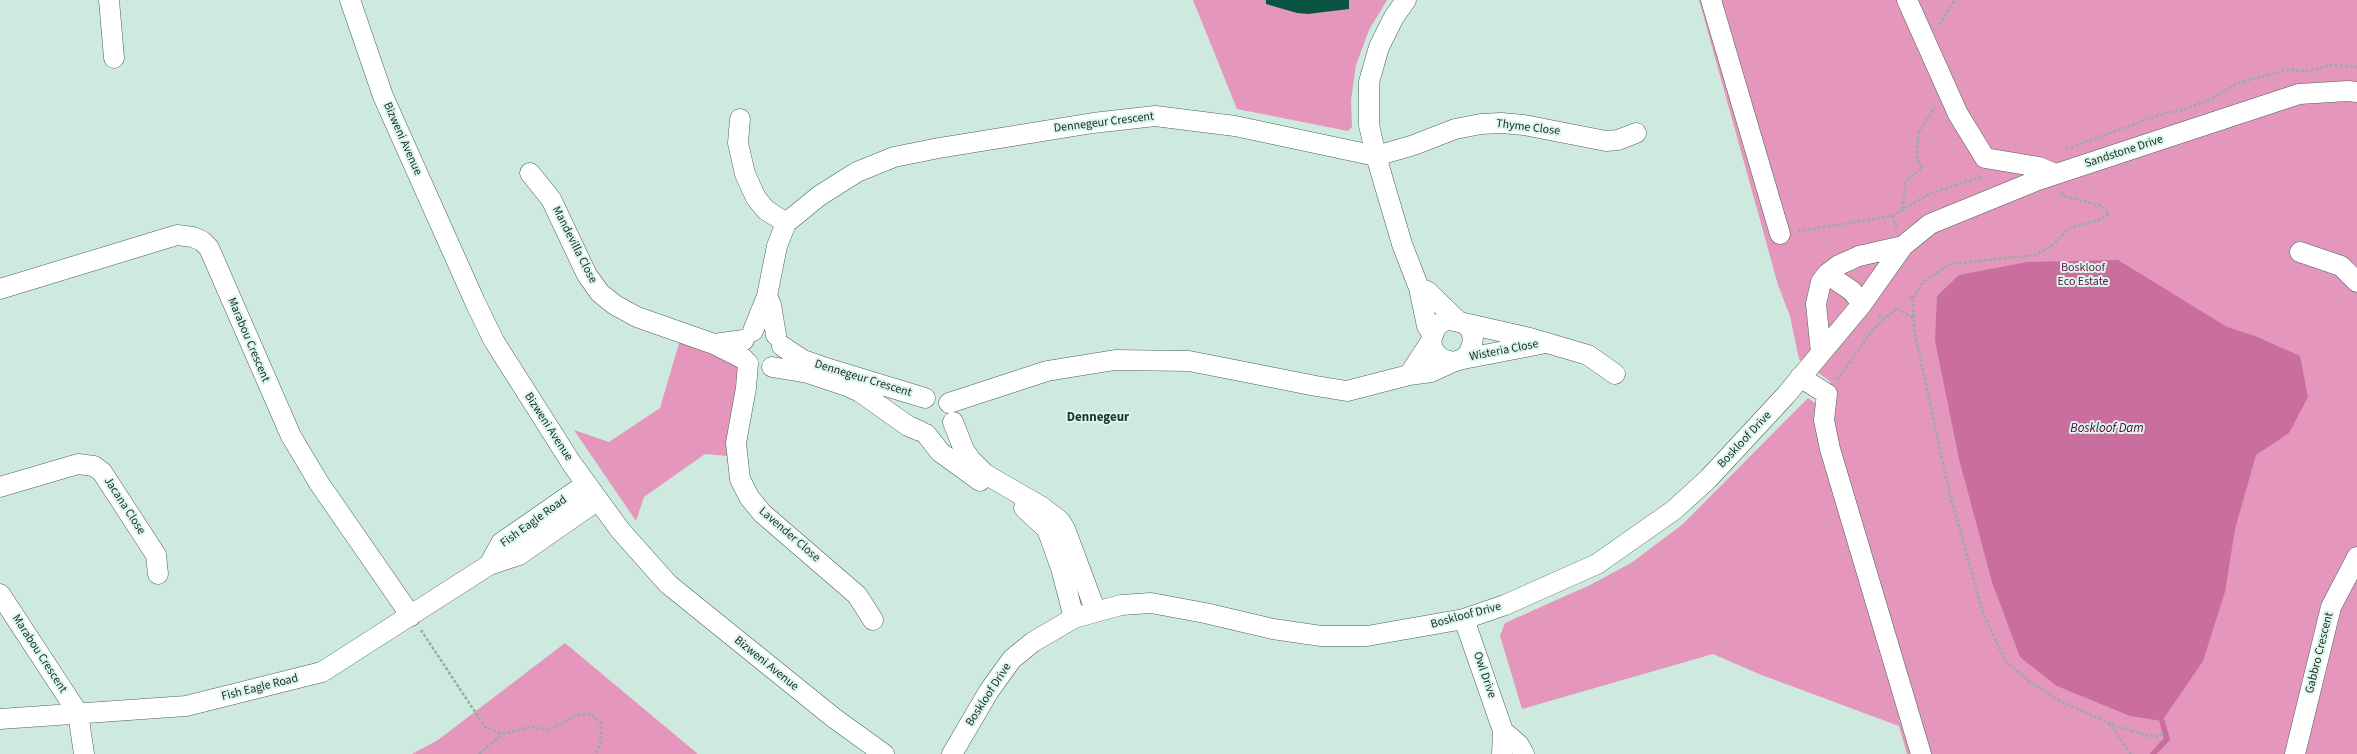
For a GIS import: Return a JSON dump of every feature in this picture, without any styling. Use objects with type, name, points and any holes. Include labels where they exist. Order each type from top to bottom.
[{"type":"street","points":[[110,0],[114,58]]},
{"type":"street","name":"Bizweni Avenue","points":[[350,0],[383,96],[494,341],[586,484],[640,554],[668,584],[815,704],[884,754]]},
{"type":"street","points":[[1406,0],[1394,17],[1379,47],[1369,82],[1369,125],[1376,156],[1402,244],[1419,288],[1427,326],[1432,337],[1433,349],[1438,356],[1445,360],[1458,360]]},
{"type":"street","points":[[1711,0],[1780,234]]},
{"type":"street","points":[[1907,0],[1958,114],[1985,158],[2039,167],[2055,174]]},
{"type":"street","name":"Sandstone Drive","points":[[1903,246],[1930,224],[1964,209],[2055,174],[2299,94],[2348,91],[2357,92]]},
{"type":"street","name":"Dennegeur Crescent","points":[[923,433],[908,426],[860,392],[754,355],[777,246],[786,223],[819,196],[857,172],[894,157],[1030,133],[1132,118],[1156,116],[1235,126],[1376,156]]},
{"type":"street","points":[[740,119],[738,143],[745,174],[756,198],[766,210],[786,223]]},
{"type":"street","name":"Thyme Close","points":[[1376,156],[1414,145],[1455,129],[1500,122],[1524,125],[1606,141],[1618,140],[1636,133]]},
{"type":"street","name":"Mandevilla Close","points":[[530,173],[552,200],[587,275],[600,293],[615,305],[637,317],[714,344],[754,355]]},
{"type":"street","name":"Marabou Crescent","points":[[0,289],[177,235],[193,236],[202,241],[209,248],[291,436],[319,483],[411,616]]},
{"type":"street","points":[[1821,353],[1816,304],[1821,282],[1827,274],[1833,268],[1860,256],[1903,246]]},
{"type":"street","name":"Boskloof Drive","points":[[952,754],[989,691],[1012,660],[1033,642],[1074,618],[1121,605],[1151,603],[1205,613],[1273,629],[1321,636],[1366,636],[1464,619],[1505,605],[1597,564],[1674,510],[1708,479],[1821,353],[1862,304],[1903,246]]},
{"type":"street","points":[[2300,252],[2341,266],[2357,282]]},
{"type":"street","points":[[1827,274],[1852,291],[1862,304]]},
{"type":"street","points":[[951,413],[1047,372],[1115,360],[1189,361],[1316,386],[1347,390],[1409,375],[1431,372],[1458,360],[1469,353],[1472,345],[1470,329],[1460,322],[1427,291],[1419,288]]},
{"type":"street","name":"Dennegeur Crescent","points":[[767,296],[779,340],[803,360],[852,378],[925,398]]},
{"type":"street","points":[[1409,375],[1442,322],[1460,322]]},
{"type":"street","name":"Wisteria Close","points":[[1460,322],[1594,357],[1615,374]]},
{"type":"street","points":[[765,329],[779,340],[780,358],[754,355],[765,329]]},
{"type":"street","name":"Wisteria Close","points":[[1458,360],[1545,343]]},
{"type":"street","name":"Lavender Close","points":[[754,355],[746,388],[736,443],[740,479],[749,497],[762,513],[858,595],[873,620]]},
{"type":"street","points":[[1800,377],[1827,394],[1824,420],[1830,449],[1921,754]]},
{"type":"street","points":[[1053,525],[1038,519],[1022,506],[984,484],[940,452],[923,433],[914,420],[914,413],[920,401],[925,398],[938,396],[951,413],[964,450],[971,460],[985,474],[1042,507],[1053,525],[1070,566],[1096,612]]},
{"type":"street","points":[[923,433],[939,435],[950,428],[951,413]]},
{"type":"street","name":"Jacana Close","points":[[0,487],[78,464],[94,466],[102,472],[156,555],[158,574]]},
{"type":"street","name":"Fish Eagle Road","points":[[488,565],[501,543],[586,484]]},
{"type":"street","name":"Fish Eagle Road","points":[[0,719],[186,706],[312,676],[330,669],[488,565],[519,555],[598,500]]},
{"type":"street","name":"Gabbro Crescent","points":[[2296,754],[2331,607],[2357,557]]},
{"type":"street","points":[[1070,566],[1074,618]]},
{"type":"street","name":"Marabou Crescent","points":[[0,594],[78,713]]},
{"type":"street","name":"Owl Drive","points":[[1464,619],[1503,730],[1502,754]]},
{"type":"street","points":[[78,713],[84,754]]},
{"type":"street","name":"Owl Drive","points":[[1503,730],[1519,745],[1524,754]]},
{"type":"path","points":[[1936,30],[1949,6],[1955,0]]},
{"type":"path","points":[[2064,150],[2127,125],[2165,113],[2183,110],[2211,99],[2238,83],[2290,69],[2305,72],[2331,65],[2357,67]]},
{"type":"path","points":[[1903,209],[1905,182],[1922,168],[1916,155],[1919,131],[1938,103],[1944,82]]},
{"type":"path","points":[[1780,234],[1892,216],[1931,193],[1986,175],[2004,161]]},
{"type":"path","points":[[2055,174],[2058,188],[2064,196],[2102,206],[2109,214],[2099,220],[2069,228],[2053,245],[2035,255],[1951,264],[1924,281],[1913,298],[1914,329],[1949,491],[1983,613],[2005,660],[2030,682],[2060,701],[2109,723],[2149,736],[2164,735]]},
{"type":"path","points":[[1892,216],[1903,246]]},
{"type":"path","points":[[1827,394],[1874,328],[1897,308],[1914,318]]},
{"type":"path","points":[[411,616],[485,727],[502,734]]},
{"type":"path","points":[[480,754],[502,734],[531,727],[550,730],[577,715],[591,714],[601,723],[601,740],[596,754]]},
{"type":"path","points":[[2109,723],[2131,754]]},
{"type":"green space","points":[[1193,0],[1387,0],[1369,30],[1356,65],[1351,100],[1352,127],[1348,131],[1237,109]]},
{"type":"green space","name":"Boskloof Eco Estate","points":[[1699,0],[2357,0],[2357,754],[1907,754],[1899,726],[1759,674],[1713,654],[1522,709],[1500,636],[1505,623],[1590,585],[1631,563],[1683,524],[1808,398],[1819,406],[1823,392],[1831,382],[1799,359],[1790,316],[1778,285]]},
{"type":"green space","points":[[680,340],[734,361],[738,368],[740,375],[728,456],[705,454],[644,497],[636,521],[574,430],[609,442],[660,408]]},
{"type":"green space","points":[[565,643],[698,754],[412,754],[438,740]]},
{"type":"water","name":"Boskloof Dam","points":[[2118,260],[2227,327],[2255,336],[2300,356],[2308,397],[2289,433],[2256,455],[2235,529],[2225,592],[2203,661],[2162,721],[2130,716],[2057,686],[2020,657],[1992,582],[1959,459],[1935,340],[1937,296],[1959,275],[2027,262]]},
{"type":"building","points":[[1266,0],[1349,0],[1349,9],[1308,14],[1297,13],[1266,4]]},
{"type":"waterway","points":[[2153,754],[2167,739],[2162,721]]},
{"type":"district","name":"Dennegeur","points":[[1098,418]]}]
